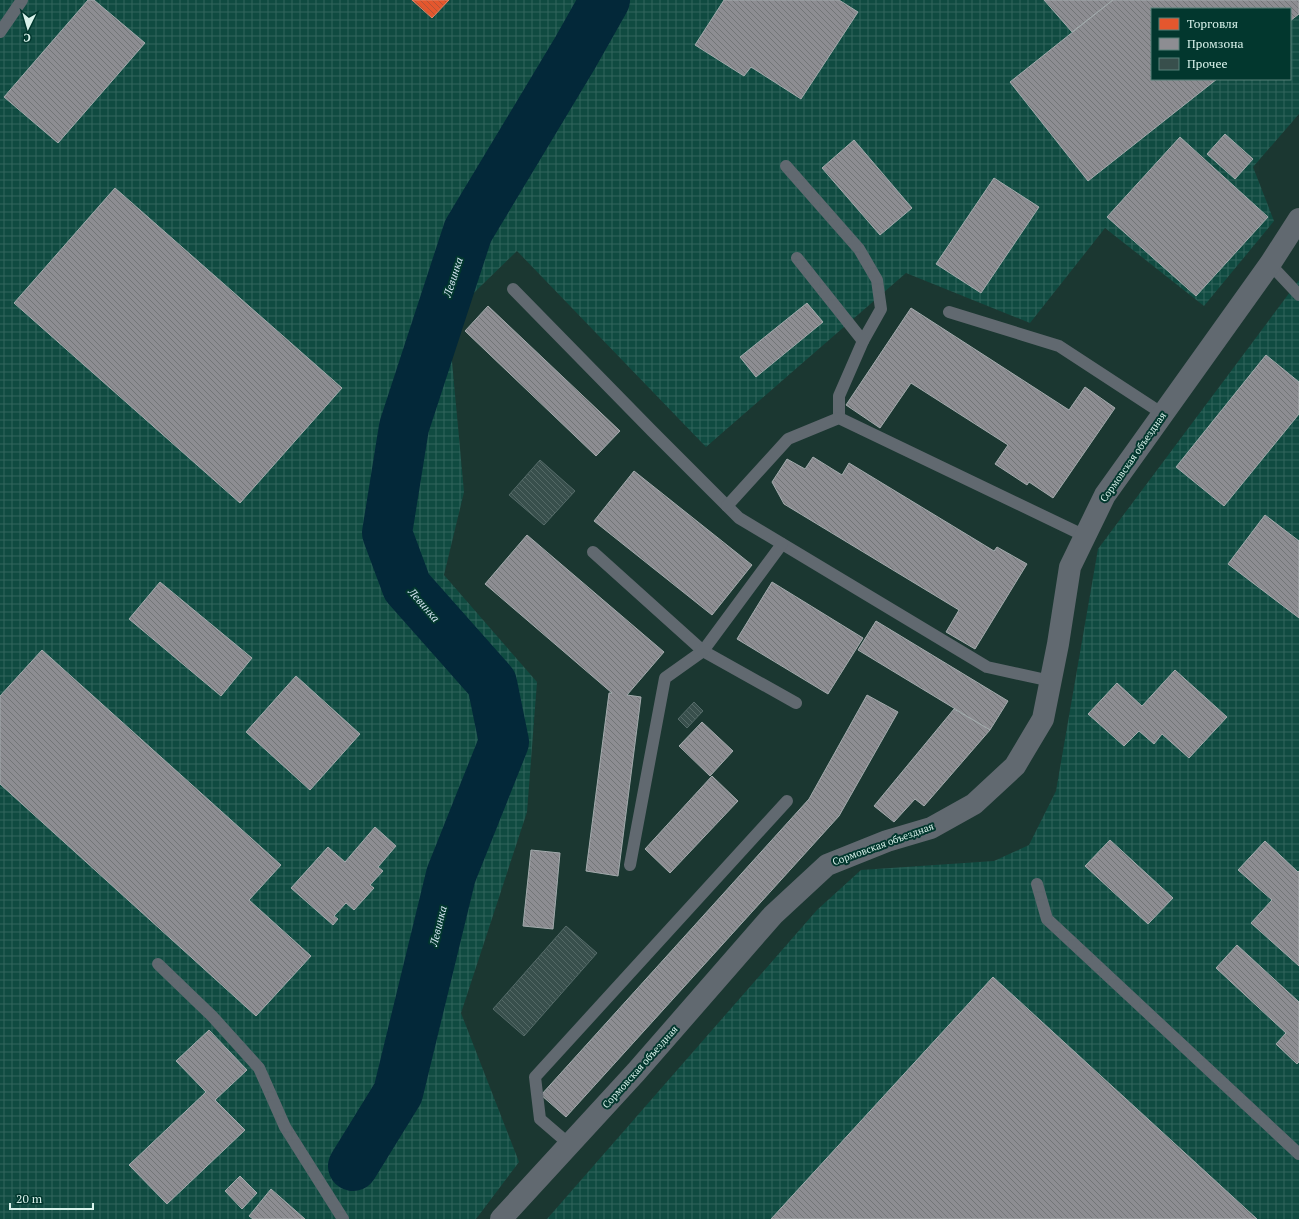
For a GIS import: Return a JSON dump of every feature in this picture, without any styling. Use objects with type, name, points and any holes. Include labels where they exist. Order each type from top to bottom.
[{"type":"street","name":"Сормовская объездная","points":[[501,1219],[636,1072],[773,915],[827,865],[887,841],[931,828],[974,804],[1015,766],[1043,719],[1058,644],[1070,567],[1105,495],[1270,264],[1299,219]]},
{"type":"lane","points":[[0,32],[22,0]]},
{"type":"lane","points":[[786,166],[859,249],[877,280],[880,309],[863,341],[839,396],[839,418]]},
{"type":"lane","points":[[797,258],[863,341]]},
{"type":"lane","points":[[1270,264],[1299,295]]},
{"type":"lane","points":[[514,290],[739,518],[987,667],[1051,681]]},
{"type":"lane","points":[[949,312],[1059,346],[1163,414]]},
{"type":"lane","points":[[726,506],[788,439],[839,418],[1085,536]]},
{"type":"lane","points":[[630,865],[665,678],[703,651],[782,544]]},
{"type":"lane","points":[[593,552],[703,651],[796,703]]},
{"type":"lane","points":[[570,1144],[540,1119],[535,1078],[787,801]]},
{"type":"lane","points":[[1037,884],[1046,919],[1299,1154]]},
{"type":"lane","points":[[158,964],[212,1016],[259,1068],[285,1127],[344,1219]]},
{"type":"shaded area","points":[[0,0],[1299,0],[1299,114],[1253,167],[1274,221],[1204,306],[1105,228],[1030,323],[906,273],[706,447],[517,251],[448,318],[464,492],[444,575],[537,682],[527,812],[461,1013],[519,1162],[476,1219],[0,1219]]},
{"type":"shaded area","points":[[1299,280],[1299,1219],[547,1219],[817,910],[861,870],[994,861],[1029,845],[1056,791],[1098,549]]},
{"type":"building: Торговля","points":[[412,0],[449,0],[432,18]]},
{"type":"building: Промзона","points":[[88,0],[94,0],[145,43],[58,143],[4,97]]},
{"type":"building: Промзона","points":[[724,0],[839,0],[858,12],[801,99],[751,67],[744,76],[695,45]]},
{"type":"building: Промзона","points":[[1044,0],[1113,0],[1072,32]]},
{"type":"building: Промзона","points":[[1113,0],[1299,0],[1299,14],[1291,20],[1291,8],[1151,8],[1151,80],[1216,80],[1088,181],[1010,82]]},
{"type":"building: Промзона","points":[[1225,134],[1253,159],[1235,179],[1207,154]]},
{"type":"building: Промзона","points":[[1180,137],[1268,217],[1196,296],[1107,217]]},
{"type":"building: Промзона","points":[[854,140],[912,208],[880,235],[822,168]]},
{"type":"building: Промзона","points":[[994,178],[1039,207],[981,293],[936,264]]},
{"type":"building: Промзона","points":[[115,188],[342,388],[240,503],[14,303]]},
{"type":"building: Промзона","points":[[807,303],[823,322],[756,377],[740,357]]},
{"type":"building: Промзона","points":[[488,306],[620,431],[596,456],[465,331]]},
{"type":"building: Промзона","points":[[911,308],[1069,410],[1085,387],[1115,408],[1053,498],[1029,482],[1027,485],[995,464],[1008,445],[911,383],[880,428],[846,405]]},
{"type":"building: Промзона","points":[[1266,355],[1299,382],[1299,414],[1224,506],[1176,467]]},
{"type":"building: Промзона","points":[[813,457],[842,475],[849,463],[994,551],[997,547],[1027,564],[975,649],[946,632],[959,610],[784,504],[772,482],[787,459],[805,469]]},
{"type":"building: Промзона","points":[[634,471],[752,565],[712,615],[594,521]]},
{"type":"building: Промзона","points":[[1265,515],[1299,541],[1299,618],[1228,564]]},
{"type":"building: Промзона","points":[[527,535],[664,652],[627,695],[641,697],[618,876],[586,871],[609,693],[612,693],[485,584]]},
{"type":"building: Промзона","points":[[160,582],[252,658],[221,696],[129,619]]},
{"type":"building: Промзона","points":[[772,582],[863,638],[828,694],[737,639]]},
{"type":"building: Промзона","points":[[876,621],[1008,701],[990,730],[858,650]]},
{"type":"building: Промзона","points":[[42,650],[281,865],[249,900],[311,956],[256,1016],[0,784],[0,696]]},
{"type":"building: Промзона","points":[[1175,670],[1227,717],[1189,758],[1162,734],[1154,744],[1139,731],[1124,746],[1088,714],[1117,683],[1142,706]]},
{"type":"building: Промзона","points":[[296,676],[360,734],[310,790],[246,732]]},
{"type":"building: Промзона","points":[[867,695],[898,712],[839,816],[566,1117],[541,1095],[809,799]]},
{"type":"building: Промзона","points":[[954,709],[990,730],[924,806],[915,799],[894,822],[874,806]]},
{"type":"building: Промзона","points":[[702,722],[733,751],[710,776],[679,746]]},
{"type":"building: Промзона","points":[[712,776],[738,801],[670,873],[645,849]]},
{"type":"building: Промзона","points":[[375,827],[396,846],[378,867],[383,871],[370,885],[374,888],[354,910],[346,903],[334,916],[338,919],[333,925],[291,888],[328,847],[345,862]]},
{"type":"building: Промзона","points":[[1110,840],[1173,898],[1148,924],[1085,866]]},
{"type":"building: Промзона","points":[[1265,841],[1298,872],[1299,871],[1299,966],[1251,923],[1272,900],[1238,870]]},
{"type":"building: Промзона","points":[[531,850],[560,853],[553,929],[523,926]]},
{"type":"building: Промзона","points":[[1237,945],[1299,1002],[1299,1062],[1297,1064],[1276,1044],[1286,1033],[1216,968]]},
{"type":"building: Промзона","points":[[993,977],[1257,1219],[771,1219]]},
{"type":"building: Промзона","points":[[209,1030],[247,1070],[215,1100],[245,1130],[167,1204],[129,1165],[206,1092],[176,1061]]},
{"type":"building: Промзона","points":[[240,1176],[257,1193],[242,1209],[225,1191]]},
{"type":"building: Промзона","points":[[271,1189],[305,1219],[253,1219],[249,1216]]},
{"type":"building: Прочее","points":[[540,460],[575,491],[544,525],[509,495]]},
{"type":"building: Прочее","points":[[694,702],[703,711],[687,728],[678,719]]},
{"type":"building: Прочее","points":[[566,926],[597,953],[524,1036],[493,1009]]},
{"type":"waterway","name":"Левинка","points":[[353,1166],[398,1093],[451,875],[504,742],[492,683],[407,587],[387,533],[404,427],[468,231],[575,53],[605,0]]}]
